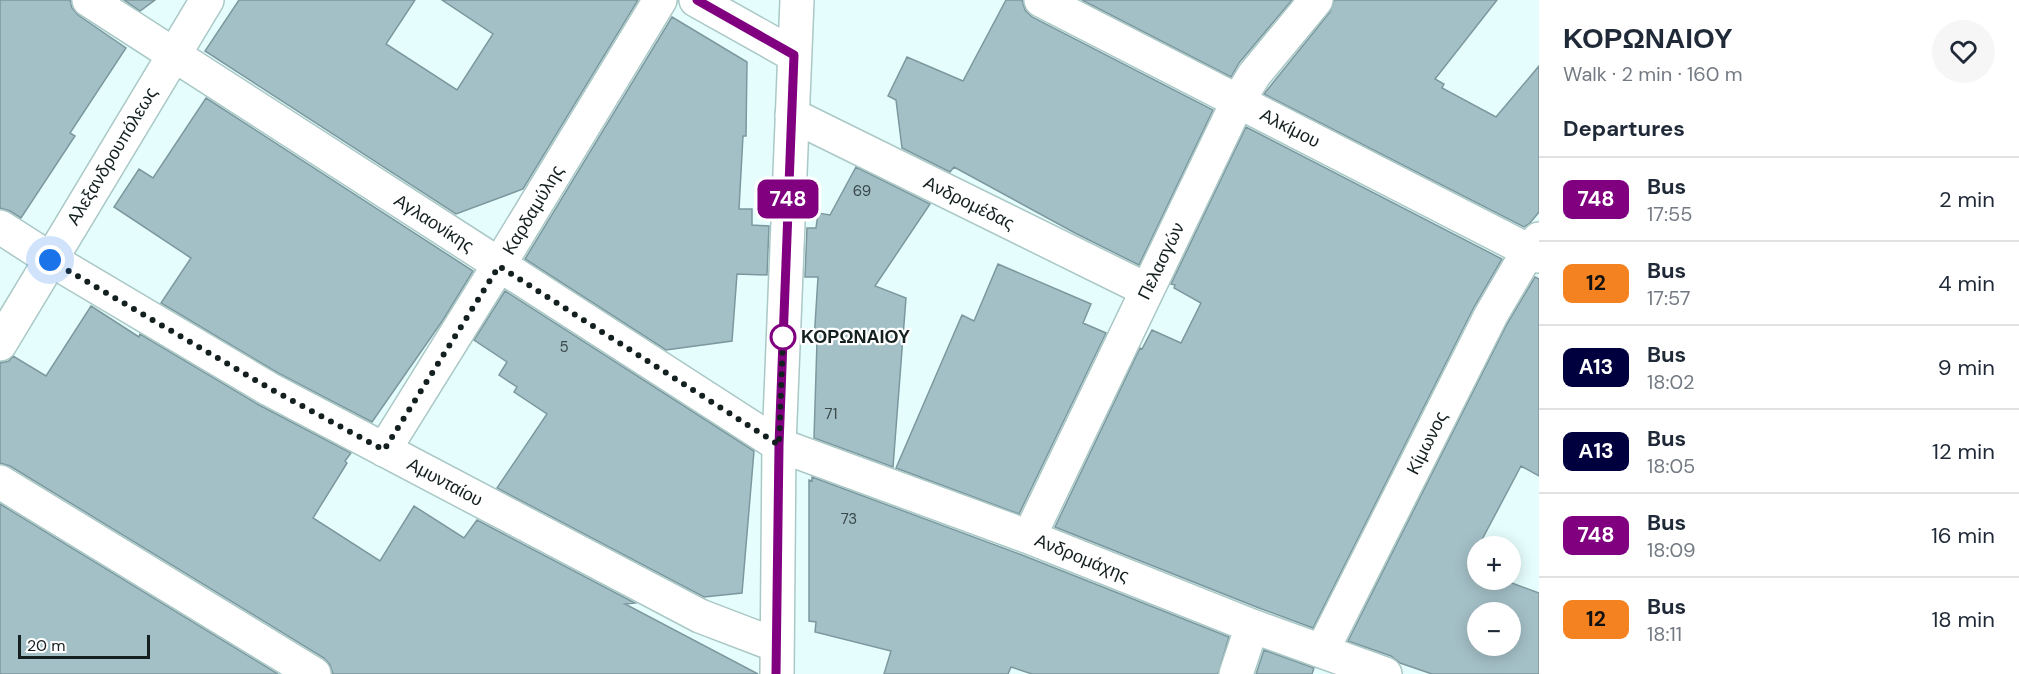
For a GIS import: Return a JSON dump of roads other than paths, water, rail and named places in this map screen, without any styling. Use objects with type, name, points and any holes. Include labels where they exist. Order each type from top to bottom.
[{"type":"street","name":"Αγλαονίκης","points":[[89,0],[779,445]]},
{"type":"street","name":"Αλεξανδρουπόλεως","points":[[0,344],[207,0]]},
{"type":"street","name":"Καρδαμύλης","points":[[384,450],[499,266],[660,0]]},
{"type":"street","points":[[696,0],[794,55]]},
{"type":"street","points":[[776,659],[779,445],[797,0]]},
{"type":"street","name":"Αλκίμου","points":[[1041,0],[1238,101],[1536,248]]},
{"type":"street","name":"Πελασγών","points":[[1029,537],[1238,101],[1254,75],[1316,0]]},
{"type":"street","name":"Ανδρομέδας","points":[[792,115],[1147,290]]},
{"type":"street","name":"Αμυνταίου","points":[[0,227],[50,260],[269,388],[700,616],[776,659]]},
{"type":"street","name":"Κίμωνος","points":[[1322,651],[1491,315],[1536,248]]},
{"type":"street","name":"Ανδρομάχης","points":[[779,445],[1029,537],[1252,626],[1385,674]]},
{"type":"street","points":[[0,482],[314,674]]},
{"type":"street","points":[[1236,674],[1252,626]]},
{"type":"place","name":"ΚΟΡΩΝΑΙΟΥ","points":[[783,337]]}]
